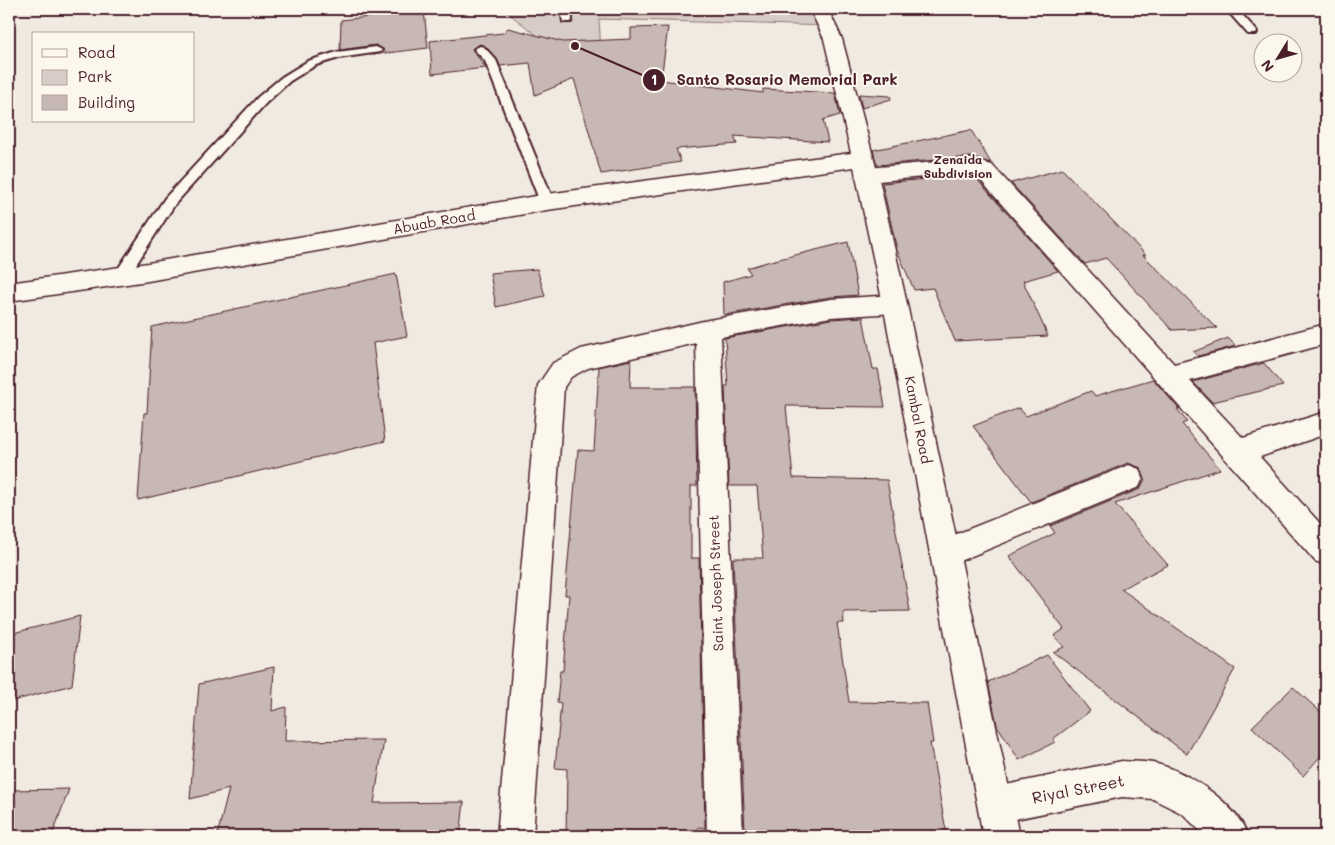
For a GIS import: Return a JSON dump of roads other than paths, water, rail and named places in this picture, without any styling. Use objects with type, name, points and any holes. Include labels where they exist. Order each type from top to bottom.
[{"type":"street","name":"Kambal Road","points":[[819,9],[833,39],[895,304],[998,821]]},
{"type":"street","name":"Abuab Road","points":[[9,292],[122,276],[547,202],[864,167],[971,166],[984,170],[1326,551]]},
{"type":"street","points":[[515,836],[551,385],[562,370],[581,359],[708,330],[831,308],[895,304]]},
{"type":"street","name":"Saint Joseph Street","points":[[708,330],[725,836]]},
{"type":"street","points":[[1168,376],[1326,334]]},
{"type":"street","points":[[1238,452],[1326,423]]},
{"type":"street","points":[[945,553],[1129,478]]},
{"type":"street","name":"Riyal Street","points":[[998,821],[1122,779],[1156,781],[1196,800],[1230,836]]},
{"type":"lane","points":[[1231,9],[1252,32]]},
{"type":"lane","points":[[480,49],[490,60],[547,202]]},
{"type":"lane","points":[[122,276],[170,201],[262,100],[286,79],[312,63],[337,55],[376,50]]},
{"type":"place","name":"Santo Rosario Memorial Park","points":[[575,46]]},
{"type":"district","name":"Zenaida Subdivision","points":[[958,167]]}]
